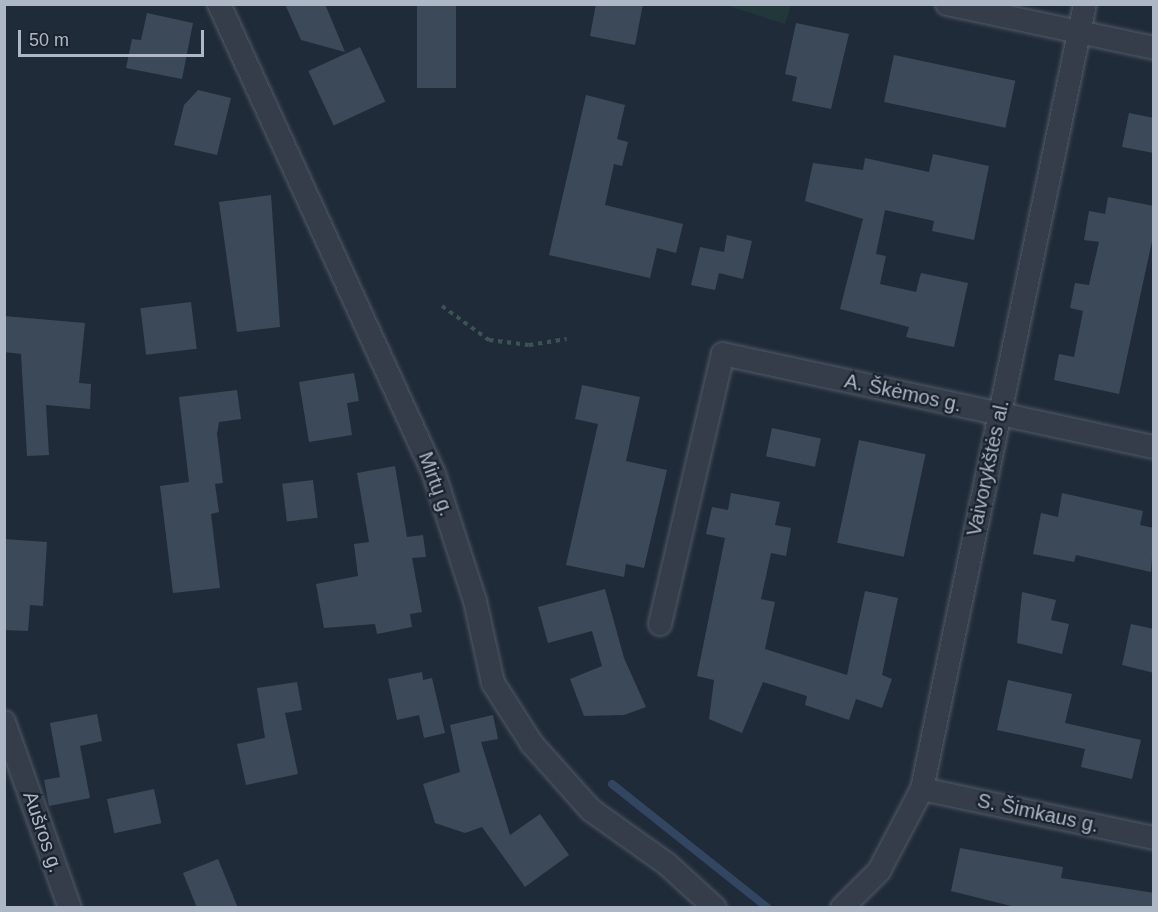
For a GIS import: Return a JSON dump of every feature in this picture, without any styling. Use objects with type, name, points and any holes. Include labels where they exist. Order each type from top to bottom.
[{"type":"street","name":"Mirtų g.","points":[[219,4],[434,474],[475,601],[493,683],[532,744],[591,810],[667,864],[715,908]]},
{"type":"street","points":[[946,4],[1154,48]]},
{"type":"street","name":"Vaivorykštės al.","points":[[842,908],[879,871],[922,789],[1085,4]]},
{"type":"street","name":"A. Škėmos g.","points":[[660,624],[723,354],[1154,447]]},
{"type":"street","name":"Aušros g.","points":[[4,722],[70,908]]},
{"type":"street","name":"S. Šimkaus g.","points":[[922,789],[1154,838]]},
{"type":"path","points":[[442,306],[489,340],[529,345],[567,339]]},
{"type":"green space","points":[[725,5],[791,5],[785,24]]},
{"type":"building","points":[[285,4],[325,4],[345,52],[301,40]]},
{"type":"building","points":[[417,4],[456,4],[456,88],[417,88]]},
{"type":"building","points":[[596,4],[643,4],[635,45],[590,36]]},
{"type":"building","points":[[147,13],[193,23],[182,79],[126,68],[132,39],[141,40]]},
{"type":"building","points":[[796,23],[849,34],[831,109],[792,101],[797,77],[785,74]]},
{"type":"building","points":[[360,47],[385,101],[334,125],[308,71]]},
{"type":"building","points":[[894,55],[1015,81],[1005,128],[884,102]]},
{"type":"building","points":[[198,90],[231,98],[217,155],[174,145],[184,105]]},
{"type":"building","points":[[586,95],[625,105],[617,139],[628,142],[622,166],[614,164],[605,205],[683,224],[676,253],[657,248],[650,278],[549,255]]},
{"type":"building","points":[[1129,113],[1154,118],[1154,153],[1122,147]]},
{"type":"building","points":[[933,154],[989,166],[974,240],[932,231],[934,221],[885,210],[876,254],[886,256],[880,284],[916,292],[921,273],[968,283],[954,347],[906,337],[909,327],[840,309],[863,219],[805,201],[813,163],[863,170],[865,158],[929,172]]},
{"type":"building","points":[[271,195],[280,327],[237,332],[219,202]]},
{"type":"building","points":[[1108,197],[1154,206],[1154,232],[1119,394],[1054,380],[1059,354],[1074,357],[1083,311],[1070,308],[1075,283],[1089,285],[1099,242],[1084,240],[1089,211],[1105,214]]},
{"type":"building","points":[[727,235],[752,241],[743,279],[719,273],[715,290],[691,285],[700,247],[724,252]]},
{"type":"building","points":[[191,302],[197,349],[146,355],[140,308]]},
{"type":"building","points":[[4,316],[85,323],[79,383],[91,384],[90,409],[46,405],[49,455],[27,456],[21,354],[4,352]]},
{"type":"building","points":[[354,373],[359,401],[347,403],[352,435],[309,442],[299,382]]},
{"type":"building","points":[[582,385],[640,397],[626,461],[667,470],[644,568],[626,564],[624,577],[566,565],[598,424],[575,419]]},
{"type":"building","points":[[237,390],[241,419],[219,422],[217,434],[223,483],[215,484],[219,512],[211,514],[220,588],[173,593],[160,486],[189,482],[179,397]]},
{"type":"building","points":[[772,428],[821,438],[815,467],[766,456]]},
{"type":"building","points":[[859,440],[926,454],[904,557],[837,543]]},
{"type":"building","points":[[395,466],[407,537],[423,535],[426,557],[412,558],[422,612],[410,614],[412,627],[377,634],[375,624],[324,628],[316,584],[358,576],[354,544],[369,542],[357,473]]},
{"type":"building","points":[[313,480],[318,518],[287,521],[282,484]]},
{"type":"building","points":[[731,493],[780,502],[775,525],[791,528],[786,556],[771,553],[761,599],[775,602],[765,649],[847,675],[865,591],[898,598],[882,675],[892,679],[882,708],[856,699],[849,720],[805,705],[807,696],[763,682],[742,733],[709,719],[714,680],[697,676],[725,538],[706,534],[712,507],[728,510]]},
{"type":"building","points":[[1062,493],[1143,511],[1140,525],[1154,528],[1151,572],[1076,555],[1074,562],[1033,554],[1041,513],[1058,517]]},
{"type":"building","points":[[4,539],[47,542],[43,606],[30,605],[28,631],[4,630]]},
{"type":"building","points":[[605,589],[624,658],[646,707],[624,715],[584,716],[570,679],[602,666],[592,631],[548,643],[538,607]]},
{"type":"building","points":[[1022,592],[1056,600],[1051,620],[1069,624],[1062,654],[1017,643]]},
{"type":"building","points":[[1131,624],[1154,629],[1154,673],[1122,665]]},
{"type":"building","points":[[422,672],[423,680],[432,678],[445,733],[424,738],[419,715],[397,720],[388,679]]},
{"type":"building","points":[[1008,680],[1072,694],[1065,723],[1141,740],[1132,779],[1081,767],[1085,749],[997,730]]},
{"type":"building","points":[[297,682],[302,710],[285,713],[298,774],[246,785],[237,744],[265,738],[257,688]]},
{"type":"building","points":[[97,714],[102,741],[80,746],[90,798],[49,806],[44,780],[60,777],[50,723]]},
{"type":"building","points":[[493,715],[498,739],[481,742],[510,835],[540,814],[569,855],[525,887],[482,827],[465,833],[435,823],[423,784],[460,772],[450,725]]},
{"type":"building","points":[[154,789],[161,823],[114,833],[107,799]]},
{"type":"building","points":[[960,848],[1063,867],[1061,878],[1154,893],[1154,908],[1019,908],[951,891]]},
{"type":"building","points":[[218,859],[238,908],[197,908],[183,873]]},
{"type":"waterway","points":[[612,784],[768,908]]}]
